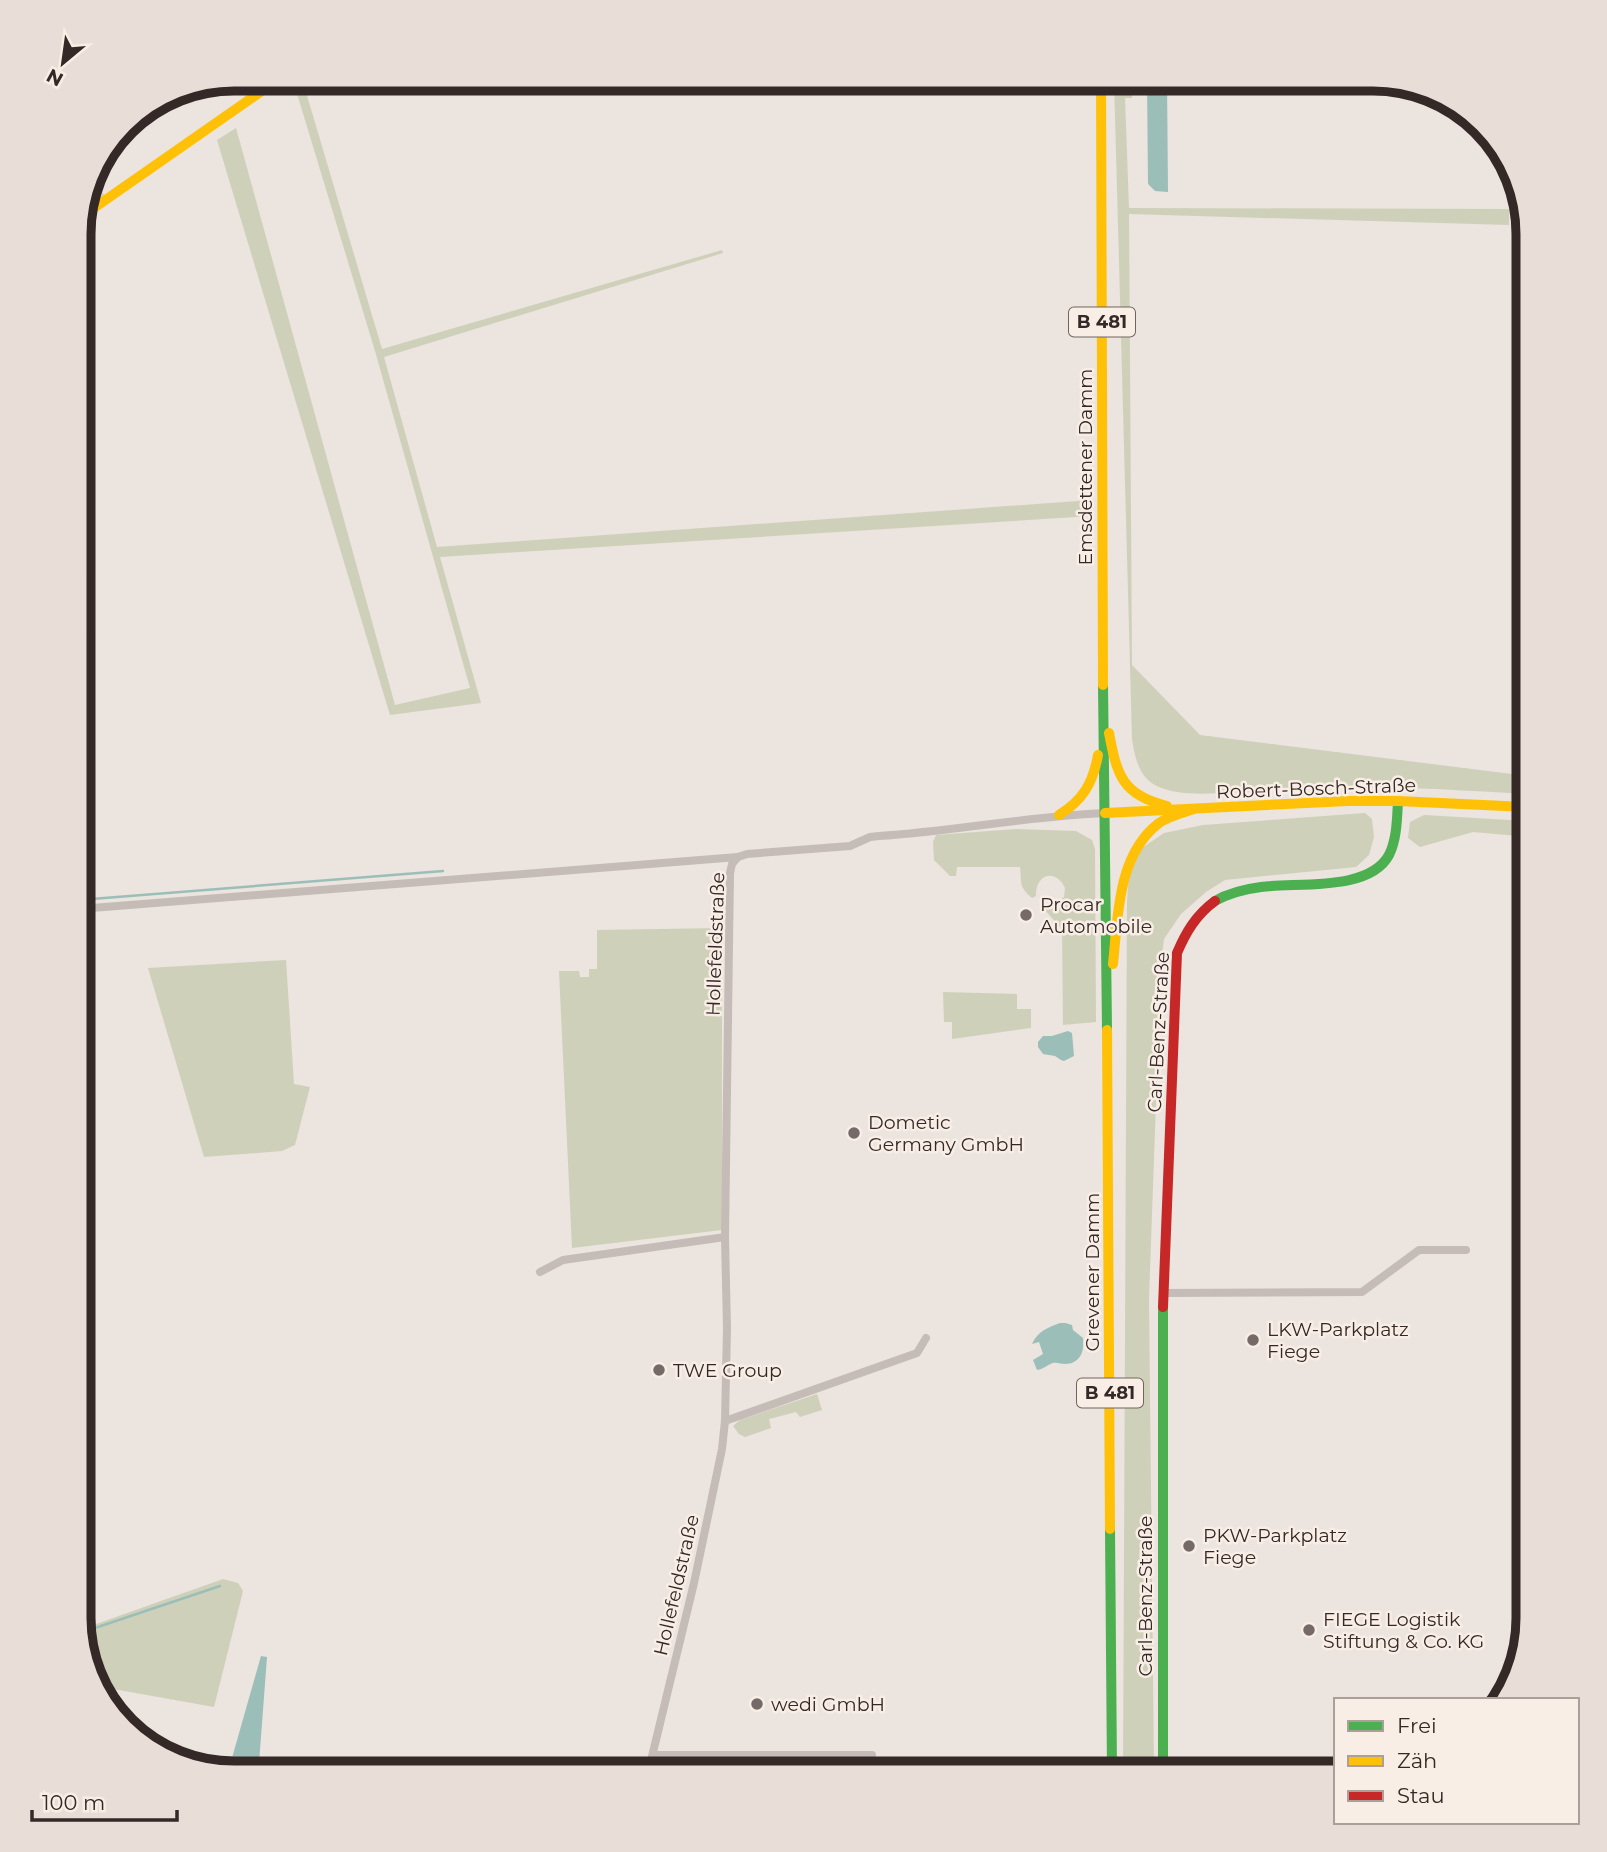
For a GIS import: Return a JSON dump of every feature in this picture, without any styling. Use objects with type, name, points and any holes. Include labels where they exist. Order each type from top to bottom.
[{"type":"main road","points":[[93,208],[262,91]]},
{"type":"main road","name":"Emsdettener Damm","points":[[1101,91],[1105,813]]},
{"type":"main road","points":[[1104,706],[1114,764],[1123,782],[1130,790],[1150,802],[1194,809]]},
{"type":"main road","points":[[1059,815],[1075,805],[1094,777],[1104,706]]},
{"type":"main road","name":"Robert-Bosch-Straße","points":[[1105,813],[1348,801],[1516,806]]},
{"type":"main road","name":"Carl-Benz-Straße","points":[[1163,1761],[1163,1293],[1177,953],[1192,921],[1219,898],[1239,890],[1347,881],[1374,872],[1384,863],[1392,849],[1398,801]]},
{"type":"main road","points":[[1107,1013],[1128,863],[1141,841],[1159,822],[1194,809]]},
{"type":"main road","name":"Grevener Damm","points":[[1105,813],[1112,1761]]},
{"type":"street","name":"Hollefeldstraße","points":[[651,1761],[694,1583],[722,1449],[725,1422],[725,1237],[732,864],[738,857],[747,854],[850,846],[879,836],[1059,815],[1105,813]]},
{"type":"street","points":[[91,908],[738,857]]},
{"type":"street","points":[[540,1272],[563,1260],[725,1237]]},
{"type":"street","points":[[1163,1293],[1362,1292],[1419,1250],[1466,1250]]},
{"type":"street","points":[[725,1422],[917,1353],[926,1338]]},
{"type":"street","points":[[653,1755],[872,1755]]},
{"type":"green space","points":[[296,91],[306,91],[382,349],[722,250],[723,253],[384,357],[437,547],[1092,500],[1092,516],[440,557],[481,703],[390,715],[217,140],[236,128],[395,705],[470,688],[375,351]]},
{"type":"green space","points":[[1114,91],[1132,91],[1132,98],[1125,98],[1129,208],[1509,209],[1509,225],[1129,214],[1132,665],[1200,735],[1516,774],[1516,793],[1357,787],[1188,793],[1159,787],[1147,779],[1137,760],[1132,739]]},
{"type":"green space","points":[[99,189],[105,196],[95,203]]},
{"type":"green space","points":[[1365,813],[1372,819],[1374,837],[1369,855],[1356,867],[1225,880],[1206,892],[1181,914],[1164,939],[1149,1299],[1154,1761],[1123,1761],[1129,872],[1142,848],[1164,833],[1203,825]]},
{"type":"green space","points":[[1424,815],[1516,820],[1516,836],[1473,832],[1420,847],[1408,838],[1410,822]]},
{"type":"green space","points":[[1016,829],[1076,831],[1092,840],[1095,849],[1096,1022],[1063,1025],[1062,929],[1042,907],[1054,905],[1064,897],[1065,888],[1057,878],[1047,876],[1042,879],[1036,896],[1032,898],[1023,887],[1020,867],[957,867],[956,876],[950,876],[934,860],[933,842],[936,835]]},
{"type":"green space","points":[[722,928],[722,1230],[572,1248],[559,971],[579,971],[580,977],[589,977],[589,969],[597,969],[597,930]]},
{"type":"green space","points":[[286,960],[294,1084],[310,1087],[295,1145],[282,1151],[204,1157],[148,968]]},
{"type":"green space","points":[[943,992],[1017,994],[1017,1009],[1031,1009],[1031,1028],[952,1039],[952,1022],[944,1022]]},
{"type":"green space","points":[[817,1394],[822,1410],[800,1417],[796,1412],[769,1419],[771,1428],[745,1437],[733,1426],[740,1420]]},
{"type":"green space","points":[[223,1579],[238,1583],[243,1591],[214,1707],[110,1688],[99,1664],[91,1626]]},
{"type":"water","points":[[1147,91],[1167,91],[1168,192],[1155,191],[1148,184]]},
{"type":"water","points":[[1068,1031],[1072,1033],[1074,1056],[1064,1061],[1043,1054],[1038,1047],[1043,1036]]},
{"type":"water","points":[[1060,1323],[1072,1325],[1073,1330],[1083,1338],[1080,1356],[1074,1362],[1053,1363],[1037,1370],[1033,1360],[1043,1354],[1039,1342],[1032,1344],[1040,1333]]},
{"type":"water","points":[[261,1656],[267,1657],[259,1761],[231,1761]]},
{"type":"waterway","points":[[91,899],[443,871]]},
{"type":"waterway","points":[[91,1629],[220,1586]]},
{"type":"traffic: fast","points":[[1103,685],[1107,1030]]},
{"type":"traffic: fast","points":[[1215,901],[1243,890],[1331,883],[1366,875],[1379,867],[1392,849],[1398,801]]},
{"type":"traffic: fast","points":[[1163,1307],[1163,1761]]},
{"type":"traffic: fast","points":[[1110,1529],[1112,1761]]},
{"type":"traffic: slow","points":[[93,208],[262,91]]},
{"type":"traffic: slow","points":[[1101,91],[1103,685]]},
{"type":"traffic: slow","points":[[1109,733],[1115,761],[1124,781],[1140,796],[1167,806]]},
{"type":"traffic: slow","points":[[1059,815],[1086,790],[1098,755]]},
{"type":"traffic: slow","points":[[1105,813],[1348,801],[1516,806]]},
{"type":"traffic: slow","points":[[1113,964],[1122,888],[1135,852],[1145,836],[1159,823],[1194,809]]},
{"type":"traffic: slow","points":[[1107,1030],[1110,1529]]},
{"type":"traffic: jam","points":[[1163,1307],[1177,953],[1192,924],[1215,901]]},
{"type":"place","name":"Procar Automobile","points":[[1026,915]]},
{"type":"place","name":"Dometic Germany GmbH","points":[[854,1133]]},
{"type":"place","name":"LKW-Parkplatz Fiege","points":[[1253,1340]]},
{"type":"place","name":"TWE Group","points":[[659,1370]]},
{"type":"place","name":"PKW-Parkplatz Fiege","points":[[1189,1546]]},
{"type":"place","name":"FIEGE Logistik Stiftung & Co. KG","points":[[1309,1630]]},
{"type":"place","name":"wedi GmbH","points":[[757,1704]]}]
